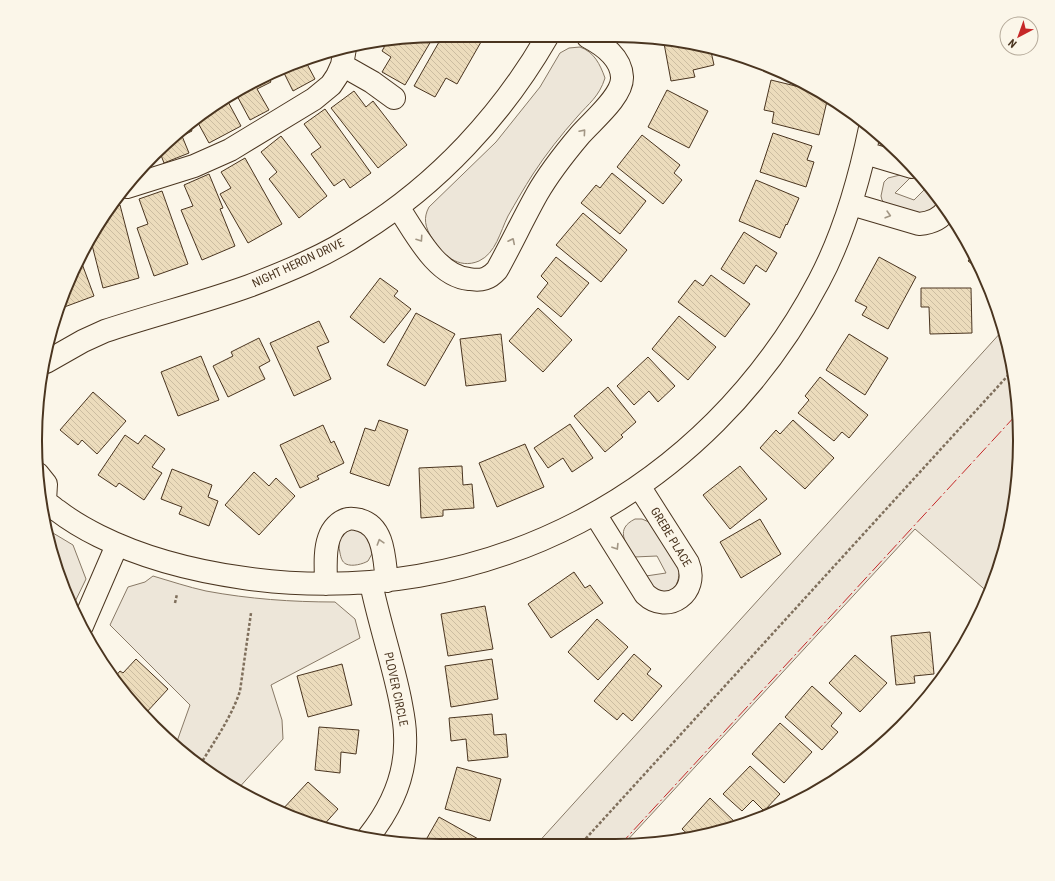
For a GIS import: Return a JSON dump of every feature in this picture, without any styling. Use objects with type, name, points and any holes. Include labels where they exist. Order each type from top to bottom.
[{"type":"street","name":"NIGHT HERON DRIVE","points":[[51,359],[83,341],[105,331],[248,286],[311,260],[361,233],[398,207],[451,161],[491,118],[524,74],[545,42]]},
{"type":"street","points":[[398,207],[434,259],[443,269],[462,279],[478,280],[490,277],[497,270],[538,194],[556,166],[585,129],[606,107],[616,94],[621,84],[622,77],[619,64],[614,56],[596,42]]},
{"type":"street","points":[[136,184],[194,166],[243,143],[324,93],[331,86],[343,56],[372,82],[394,98]]},
{"type":"street","points":[[47,503],[74,522],[117,545],[161,561],[196,570],[246,578],[306,584],[379,582],[432,574],[484,560],[534,544],[595,514],[639,486],[698,439],[724,415],[750,385],[769,360],[806,304],[820,279],[834,249],[850,204],[865,153],[869,134]]},
{"type":"street","points":[[865,153],[900,164]]},
{"type":"street","points":[[850,204],[919,224],[936,220],[943,214]]},
{"type":"street","name":"GREBE PLACE","points":[[595,514],[646,594],[657,602],[667,603],[676,600],[684,594],[690,586],[692,577],[691,570],[639,486]]},
{"type":"street","points":[[326,584],[328,538],[337,525],[344,520],[351,518],[364,521],[371,525],[377,532],[384,556],[379,582]]},
{"type":"street","points":[[85,620],[117,545]]},
{"type":"street","name":"PLOVER CIRCLE","points":[[372,833],[386,814],[399,784],[403,766],[406,734],[397,686],[376,605],[379,582]]},
{"type":"path","points":[[585,839],[1008,376]]},
{"type":"path","points":[[175,603],[177,594]]},
{"type":"path","points":[[203,760],[226,724],[240,691],[251,613]]},
{"type":"shaded area","points":[[580,47],[593,55],[601,68],[605,78],[600,90],[559,138],[526,184],[490,253],[479,261],[471,263],[458,262],[451,259],[436,244],[428,230],[425,219],[429,207],[496,142],[540,87],[560,53],[569,48]]},
{"type":"shaded area","points":[[900,175],[911,177],[895,193],[914,200],[924,190],[936,206],[929,211],[920,213],[907,211],[886,204],[882,200],[881,196],[884,182],[888,178]]},
{"type":"shaded area","points":[[998,335],[1010,388],[1013,440],[1012,467],[1010,493],[1005,518],[992,569],[984,589],[915,529],[629,838],[541,839]]},
{"type":"shaded area","points":[[635,519],[642,519],[649,522],[678,567],[679,573],[677,584],[666,593],[655,589],[646,576],[666,573],[657,556],[634,557],[625,541],[625,527]]},
{"type":"shaded area","points":[[353,528],[366,533],[373,552],[368,561],[351,565],[346,564],[343,561],[340,555],[339,545],[345,532]]},
{"type":"shaded area","points":[[54,533],[73,545],[86,579],[76,601],[63,569]]},
{"type":"shaded area","points":[[153,576],[222,594],[287,601],[335,602],[355,619],[360,638],[271,685],[282,720],[283,739],[241,786],[198,757],[178,740],[190,705],[110,625],[128,587],[145,582]]},
{"type":"building","points":[[430,42],[405,85],[382,72],[391,57],[382,51],[385,46],[388,45]]},
{"type":"building","points":[[439,42],[481,42],[457,84],[446,78],[435,97],[414,86]]},
{"type":"building","points":[[664,45],[712,55],[714,65],[693,70],[695,77],[671,81]]},
{"type":"building","points":[[307,65],[315,79],[293,91],[284,74]]},
{"type":"building","points":[[270,80],[271,82],[257,89],[269,110],[250,120],[238,97]]},
{"type":"building","points":[[771,80],[798,87],[827,103],[819,135],[772,123],[774,112],[764,110]]},
{"type":"building","points":[[667,90],[708,111],[689,148],[648,127]]},
{"type":"building","points":[[354,91],[366,107],[373,101],[407,145],[378,168],[331,108]]},
{"type":"building","points":[[229,103],[241,126],[209,143],[198,124]]},
{"type":"building","points":[[325,109],[371,173],[350,188],[344,179],[334,186],[311,154],[321,147],[304,124]]},
{"type":"building","points":[[773,133],[812,146],[807,160],[814,162],[806,187],[760,172]]},
{"type":"building","points":[[642,135],[680,165],[674,173],[682,180],[663,204],[617,167]]},
{"type":"building","points":[[281,136],[327,196],[299,218],[269,179],[277,172],[261,152]]},
{"type":"building","points":[[182,137],[189,153],[164,163],[162,157]]},
{"type":"building","points":[[245,158],[282,224],[248,243],[220,194],[231,188],[221,172]]},
{"type":"building","points":[[612,173],[646,201],[620,234],[581,203],[596,185],[600,188]]},
{"type":"building","points":[[209,174],[223,208],[220,209],[235,246],[202,260],[181,210],[193,206],[184,185]]},
{"type":"building","points":[[756,180],[799,198],[780,238],[739,221]]},
{"type":"building","points":[[162,191],[188,264],[154,276],[137,228],[148,224],[139,199]]},
{"type":"building","points":[[120,205],[139,278],[103,288],[92,246]]},
{"type":"building","points":[[583,213],[627,250],[601,282],[556,245]]},
{"type":"building","points":[[744,232],[777,253],[766,272],[756,265],[744,284],[721,269]]},
{"type":"building","points":[[556,257],[589,283],[561,317],[537,297],[548,283],[541,276]]},
{"type":"building","points":[[879,257],[916,277],[888,329],[862,315],[867,307],[855,301]]},
{"type":"building","points":[[83,265],[94,296],[65,307]]},
{"type":"building","points":[[711,275],[750,304],[725,337],[678,302],[695,280],[703,286]]},
{"type":"building","points":[[380,278],[398,291],[394,296],[411,309],[384,343],[350,317]]},
{"type":"building","points":[[921,288],[971,288],[972,333],[930,334],[929,307],[921,307]]},
{"type":"building","points":[[538,308],[572,340],[543,372],[509,341]]},
{"type":"building","points":[[416,313],[455,334],[425,386],[387,365]]},
{"type":"building","points":[[679,316],[716,347],[688,380],[652,349]]},
{"type":"building","points":[[319,321],[329,342],[317,347],[331,379],[294,396],[270,343]]},
{"type":"building","points":[[501,334],[506,381],[466,386],[460,339]]},
{"type":"building","points":[[849,334],[888,358],[865,395],[826,370]]},
{"type":"building","points":[[259,338],[270,361],[259,367],[265,379],[228,397],[213,366],[233,356],[231,352]]},
{"type":"building","points":[[201,356],[219,400],[178,416],[161,372]]},
{"type":"building","points":[[648,357],[675,386],[658,402],[649,391],[634,405],[617,386]]},
{"type":"building","points":[[820,377],[868,415],[849,438],[842,432],[834,441],[798,413],[809,400],[805,396]]},
{"type":"building","points":[[608,387],[636,422],[621,435],[623,437],[605,452],[574,416]]},
{"type":"building","points":[[93,392],[126,421],[97,454],[82,440],[78,445],[60,430]]},
{"type":"building","points":[[379,420],[408,430],[389,486],[350,473],[365,428],[375,431]]},
{"type":"building","points":[[793,420],[834,458],[805,489],[760,448],[776,430],[780,434]]},
{"type":"building","points":[[570,424],[593,458],[572,472],[563,458],[548,468],[534,448]]},
{"type":"building","points":[[323,425],[331,443],[334,441],[344,463],[317,476],[319,479],[300,488],[280,445]]},
{"type":"building","points":[[125,435],[138,444],[145,435],[165,449],[152,467],[162,473],[144,500],[119,483],[116,487],[98,475]]},
{"type":"building","points":[[525,444],[544,487],[497,507],[479,463]]},
{"type":"building","points":[[462,466],[463,485],[472,484],[474,508],[443,510],[443,516],[421,518],[419,468]]},
{"type":"building","points":[[740,466],[767,499],[730,529],[703,495]]},
{"type":"building","points":[[172,469],[212,485],[208,497],[218,501],[209,526],[179,514],[182,507],[161,499]]},
{"type":"building","points":[[254,472],[269,486],[276,478],[295,496],[259,535],[225,505]]},
{"type":"building","points":[[760,519],[781,554],[741,578],[720,542]]},
{"type":"building","points":[[574,572],[585,588],[590,585],[603,603],[551,638],[528,604]]},
{"type":"building","points":[[485,606],[493,649],[448,656],[441,614]]},
{"type":"building","points":[[597,619],[628,647],[598,680],[568,652]]},
{"type":"building","points":[[930,632],[934,674],[914,676],[915,683],[896,685],[891,636]]},
{"type":"building","points":[[634,654],[651,669],[647,674],[662,686],[632,721],[623,713],[617,720],[594,701]]},
{"type":"building","points":[[855,655],[887,683],[860,712],[829,683]]},
{"type":"building","points":[[136,659],[168,689],[148,711],[118,674],[120,671],[123,673]]},
{"type":"building","points":[[492,659],[498,699],[451,707],[445,666]]},
{"type":"building","points":[[342,664],[352,705],[308,717],[297,676]]},
{"type":"building","points":[[812,686],[842,713],[831,726],[838,732],[822,750],[785,717]]},
{"type":"building","points":[[492,714],[494,735],[506,734],[508,757],[468,761],[466,739],[451,741],[449,718]]},
{"type":"building","points":[[780,723],[812,752],[784,783],[752,754]]},
{"type":"building","points":[[319,727],[359,730],[356,754],[341,752],[340,773],[315,770]]},
{"type":"building","points":[[750,766],[780,794],[765,810],[763,810],[753,800],[742,811],[723,794]]},
{"type":"building","points":[[457,767],[501,779],[490,821],[445,809]]},
{"type":"building","points":[[308,782],[338,809],[326,822],[284,807]]},
{"type":"building","points":[[710,798],[733,821],[686,832],[682,829]]},
{"type":"building","points":[[439,817],[478,839],[440,839],[427,838]]},
{"type":"power","points":[[626,839],[1012,419]]}]
